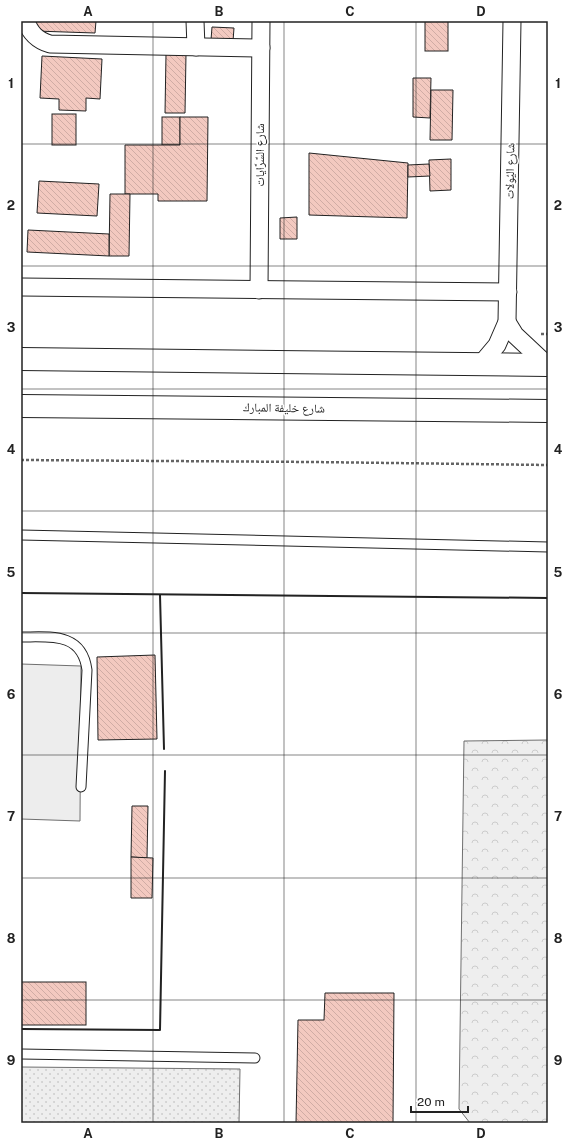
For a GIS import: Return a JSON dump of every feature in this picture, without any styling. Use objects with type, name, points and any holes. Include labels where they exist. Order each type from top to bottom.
[{"type":"main road","points":[[21,359],[547,365]]},
{"type":"main road","name":"شارع خليفة المبارك","points":[[21,406],[548,411]]},
{"type":"street","points":[[26,21],[32,33],[38,39],[50,44],[261,48]]},
{"type":"street","points":[[195,21],[196,47]]},
{"type":"street","name":"شارع السَّرَّايات","points":[[259,290],[261,21]]},
{"type":"street","name":"شارع اليُولات","points":[[480,364],[496,345],[507,322],[512,21]]},
{"type":"street","points":[[21,287],[508,292]]},
{"type":"street","points":[[507,322],[515,336],[547,365]]},
{"type":"lane","points":[[21,535],[548,547]]},
{"type":"lane","points":[[21,637],[56,637],[64,639],[78,648],[86,662],[87,670],[82,787]]},
{"type":"lane","points":[[21,1054],[255,1058]]},
{"type":"path","points":[[21,460],[548,465]]},
{"type":"green space","points":[[548,740],[548,1123],[470,1123],[459,1109],[464,741]]},
{"type":"green space","points":[[21,1067],[240,1069],[239,1123],[21,1123]]},
{"type":"shaded area","points":[[21,664],[81,666],[80,821],[21,819]]},
{"type":"building","points":[[36,21],[96,21],[95,33],[35,31]]},
{"type":"building","points":[[425,21],[448,21],[448,51],[425,51]]},
{"type":"building","points":[[212,27],[234,28],[233,41],[211,40]]},
{"type":"building","points":[[166,54],[186,54],[185,113],[165,113]]},
{"type":"building","points":[[42,56],[102,59],[100,99],[86,98],[86,111],[59,110],[59,99],[40,98]]},
{"type":"building","points":[[413,78],[431,78],[430,118],[413,117]]},
{"type":"building","points":[[431,90],[453,90],[452,140],[430,140]]},
{"type":"building","points":[[52,114],[76,114],[76,145],[52,145]]},
{"type":"building","points":[[162,117],[180,117],[180,145],[162,145]]},
{"type":"building","points":[[180,117],[208,117],[207,201],[158,201],[158,194],[125,194],[125,145],[180,145]]},
{"type":"building","points":[[309,153],[408,163],[407,218],[309,215]]},
{"type":"building","points":[[451,159],[451,190],[430,191],[429,160]]},
{"type":"building","points":[[429,164],[430,176],[408,177],[408,165]]},
{"type":"building","points":[[39,181],[99,184],[97,216],[37,213]]},
{"type":"building","points":[[110,194],[130,194],[129,256],[109,256]]},
{"type":"building","points":[[297,217],[297,239],[280,239],[280,218]]},
{"type":"building","points":[[28,230],[109,234],[109,256],[27,252]]},
{"type":"building","points":[[155,655],[157,739],[98,740],[97,657]]},
{"type":"building","points":[[132,806],[148,806],[147,858],[131,857]]},
{"type":"building","points":[[131,857],[153,858],[152,898],[131,898]]},
{"type":"building","points":[[21,982],[86,982],[86,1025],[21,1025]]},
{"type":"building","points":[[325,993],[394,993],[393,1123],[296,1123],[298,1020],[324,1020]]},
{"type":"wall","points":[[21,593],[548,598]]},
{"type":"wall","points":[[160,595],[164,749]]},
{"type":"wall","points":[[21,1029],[160,1030],[165,771]]}]
